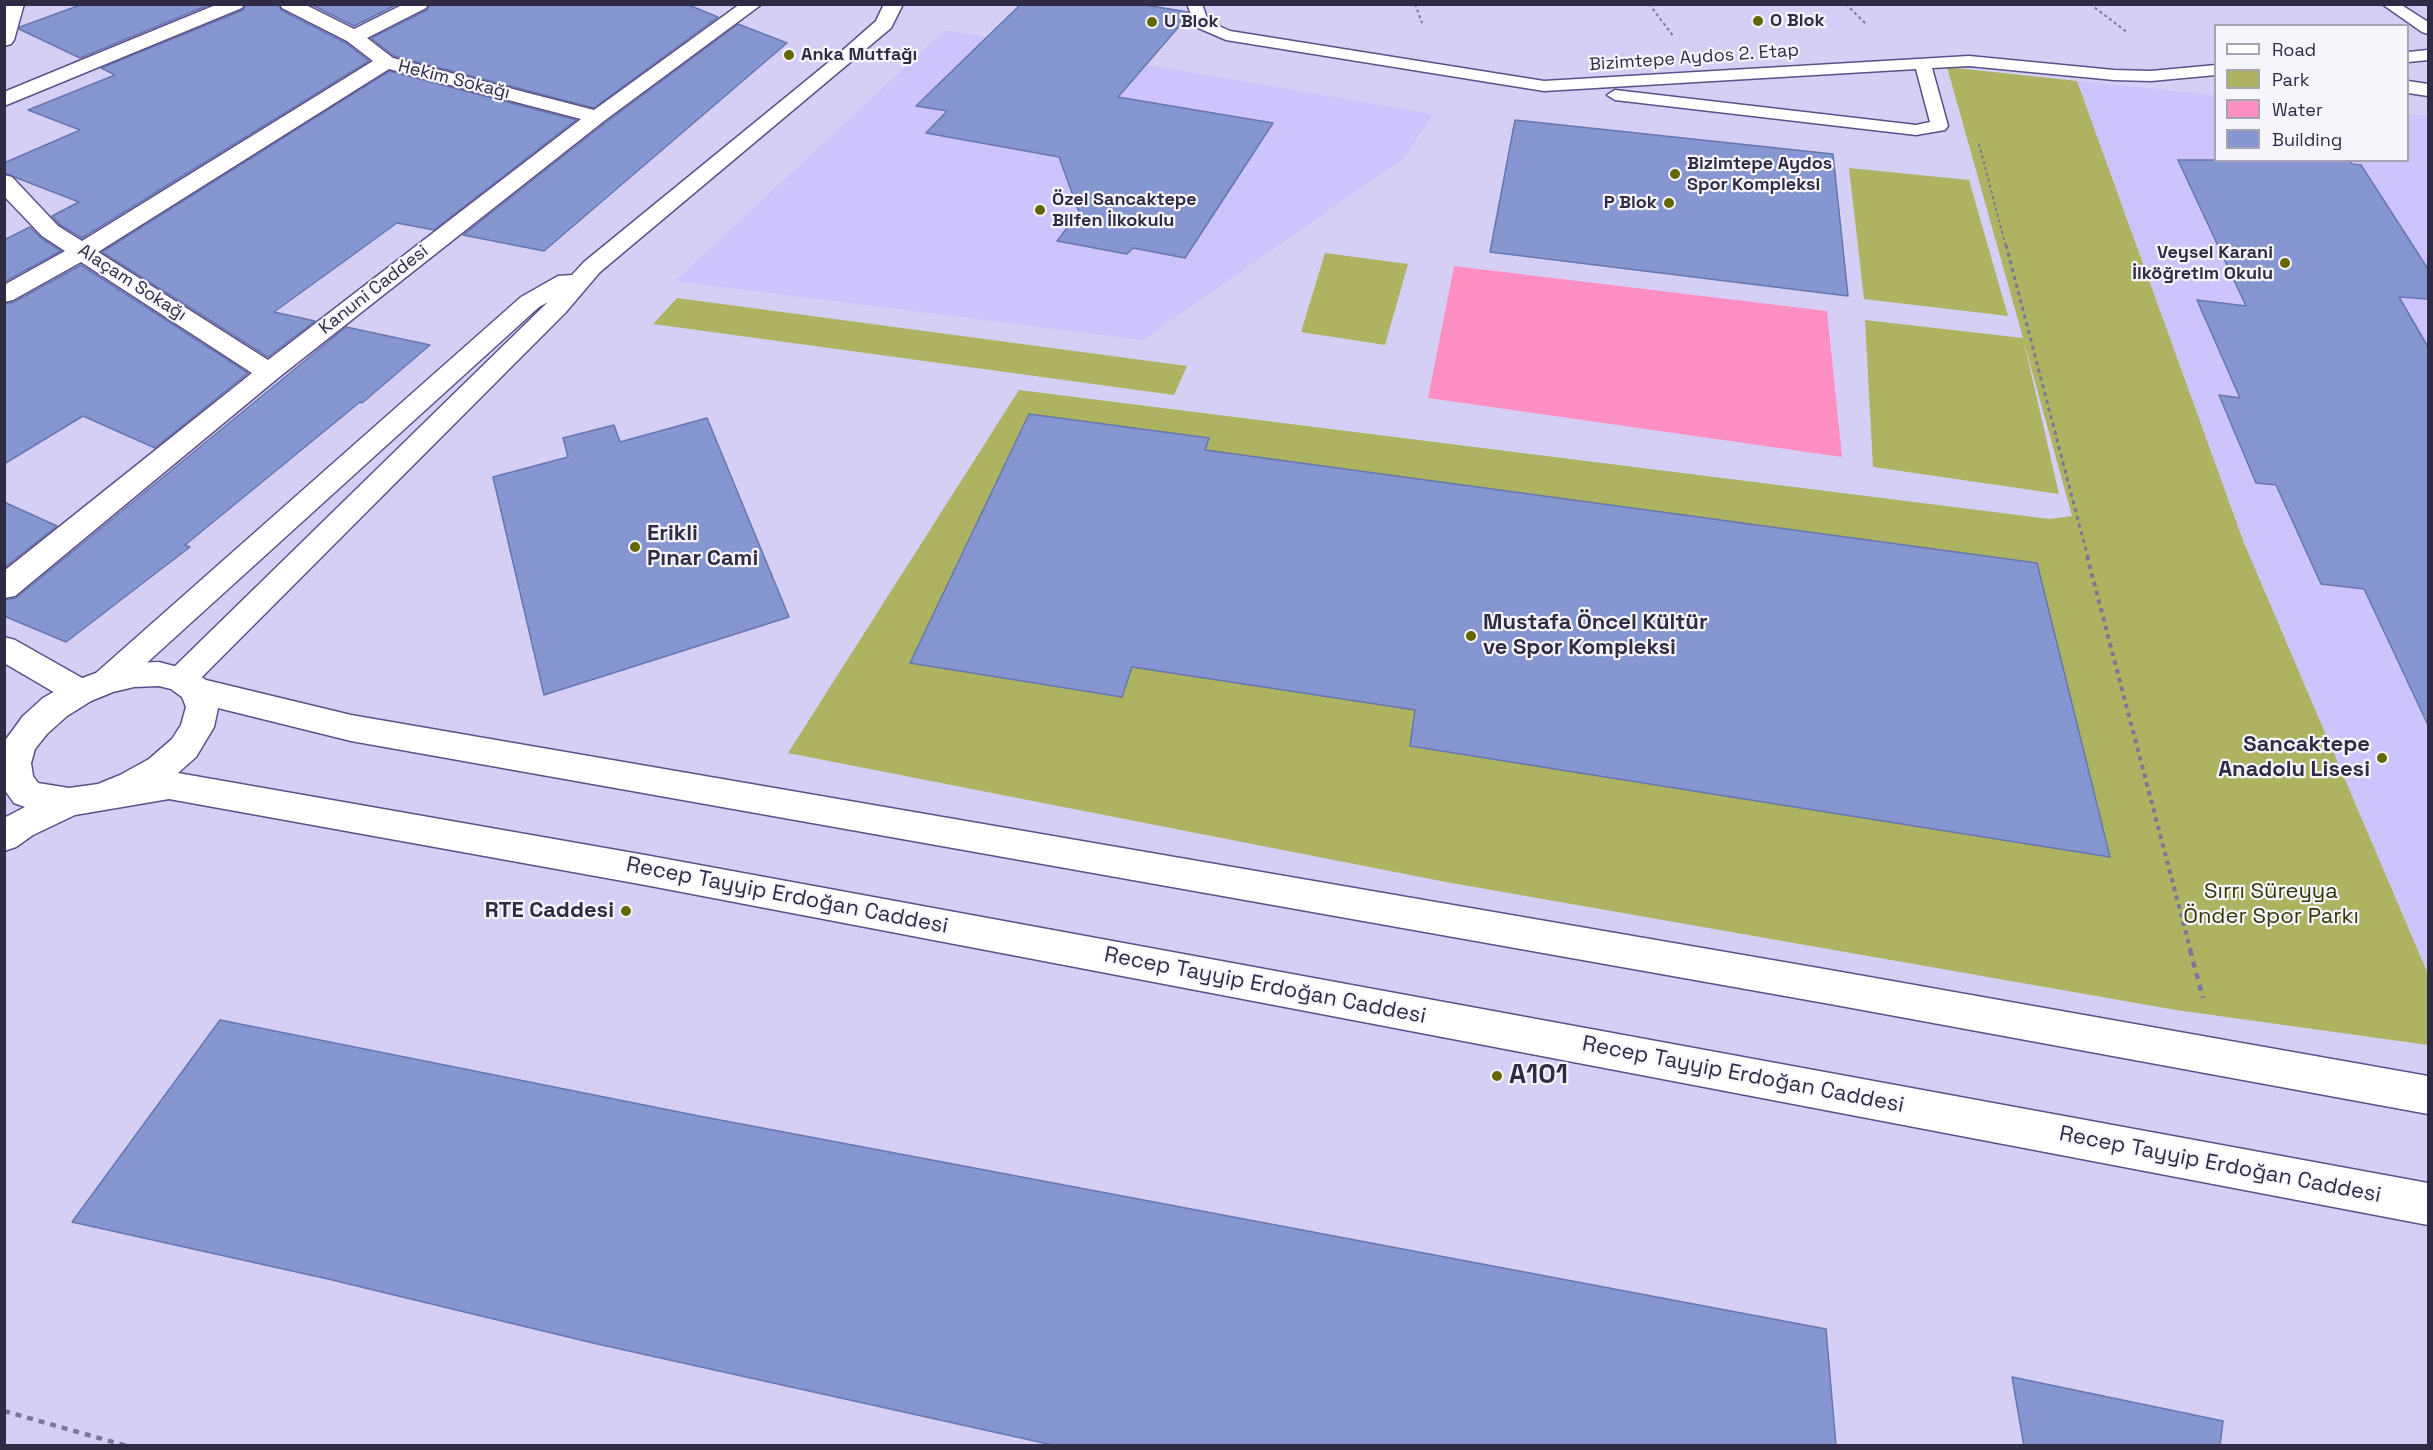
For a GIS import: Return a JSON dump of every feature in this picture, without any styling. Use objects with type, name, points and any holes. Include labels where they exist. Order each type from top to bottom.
[{"type":"street","points":[[4,40],[15,4]]},
{"type":"street","points":[[4,100],[235,4]]},
{"type":"street","name":"Hekim Sokağı","points":[[289,4],[354,37],[386,62],[597,117]]},
{"type":"street","points":[[354,37],[419,4]]},
{"type":"street","name":"Kanuni Caddesi","points":[[4,588],[269,372],[597,117],[753,4]]},
{"type":"street","points":[[188,685],[557,307],[592,267],[842,61],[884,24],[894,4]]},
{"type":"street","points":[[4,295],[83,251],[386,62]]},
{"type":"street","points":[[2409,87],[2428,90]]},
{"type":"street","name":"Alaçam Sokağı","points":[[4,182],[50,231],[269,372]]},
{"type":"street","points":[[85,800],[45,800],[26,793],[16,779],[12,751],[55,707],[93,686],[530,302],[592,267]]},
{"type":"street","points":[[4,648],[93,686],[150,675],[351,728],[2428,1095]]},
{"type":"street","points":[[4,837],[85,800],[132,785],[152,774],[184,748],[197,727],[202,707],[188,685]]},
{"type":"street","name":"Recep Tayyip Erdoğan Caddesi","points":[[85,800],[169,785],[668,874],[2428,1204]]},
{"type":"lane","name":"Bizimtepe Aydos 2. Etap","points":[[1194,4],[1201,24],[1227,35],[1544,86],[1969,61],[2114,75],[2151,76],[2214,70]]},
{"type":"lane","points":[[2389,4],[2428,29]]},
{"type":"lane","points":[[2409,57],[2428,55]]},
{"type":"lane","points":[[1544,86],[1916,130],[1939,126],[1923,63]]},
{"type":"path","points":[[1979,141],[2218,1057]]},
{"type":"path","points":[[4,1411],[127,1446]]},
{"type":"shaded area","name":"Özel Sancaktepe Bilfen İlkokulu","points":[[945,30],[1433,114],[1404,158],[1143,340],[675,281]]},
{"type":"shaded area","points":[[2077,81],[2214,95],[2214,162],[2409,162],[2409,114],[2428,116],[2428,974],[2244,543]]},
{"type":"green space","name":"Mustafa Öncel Kültür ve Spor Kompleksi","points":[[1947,67],[2077,81],[2244,543],[2428,974],[2428,1045],[2176,1010],[1446,882],[788,753],[1019,390],[2050,519],[2072,516],[2024,342],[2059,494],[1873,467],[1865,320],[2023,338]]},
{"type":"green space","points":[[1849,168],[1969,180],[2008,316],[1864,299]]},
{"type":"green space","points":[[1325,253],[1408,264],[1385,345],[1301,332]]},
{"type":"green space","points":[[677,298],[1187,366],[1174,395],[653,324]]},
{"type":"water","points":[[1454,266],[1827,311],[1842,457],[1428,398]]},
{"type":"building","points":[[83,4],[211,4],[80,58],[19,29]]},
{"type":"building","points":[[246,4],[278,4],[281,10],[346,43],[369,61],[82,238],[59,224],[52,216],[79,202],[4,173],[4,163],[80,130],[28,110],[115,75],[101,68],[243,10]]},
{"type":"building","points":[[310,4],[398,4],[354,26]]},
{"type":"building","points":[[430,4],[686,4],[718,17],[594,108],[394,56],[371,38],[427,10]]},
{"type":"building","points":[[1021,4],[1138,4],[1188,12],[1189,15],[1118,97],[1273,123],[1185,258],[1133,248],[1127,254],[1057,241],[1079,212],[1059,157],[926,133],[947,111],[916,106]]},
{"type":"building","points":[[738,24],[787,43],[544,251],[463,235],[605,123]]},
{"type":"building","points":[[389,71],[576,120],[434,230],[397,223],[274,312],[315,321],[268,357],[102,252]]},
{"type":"building","name":"P Blok","points":[[1515,120],[1833,154],[1848,296],[1490,252]]},
{"type":"building","points":[[2178,160],[2351,162],[2361,165],[2428,269],[2428,299],[2399,297],[2428,347],[2428,725],[2364,589],[2321,584],[2276,485],[2256,483],[2219,395],[2240,398],[2197,300],[2246,306]]},
{"type":"building","points":[[30,227],[41,238],[61,251],[4,282],[4,240]]},
{"type":"building","points":[[81,265],[248,373],[155,448],[83,416],[4,464],[4,304],[14,302]]},
{"type":"building","points":[[346,327],[430,345],[362,403],[360,402],[185,545],[190,547],[66,642],[4,616],[4,600],[16,598]]},
{"type":"building","points":[[1029,414],[1209,438],[1205,450],[2037,563],[2110,857],[1410,746],[1415,710],[1132,667],[1122,697],[910,663]]},
{"type":"building","name":"Erikli Pınar Cami","points":[[707,418],[789,617],[544,695],[493,477],[568,457],[563,438],[614,425],[620,442]]},
{"type":"building","points":[[4,502],[57,526],[4,568]]},
{"type":"building","points":[[220,1020],[699,1116],[1826,1329],[1836,1446],[1057,1446],[593,1343],[328,1279],[72,1222]]},
{"type":"building","points":[[2012,1377],[2223,1421],[2220,1446],[2024,1446]]},
{"type":"place","name":"O Blok","points":[[1758,21]]},
{"type":"place","name":"U Blok","points":[[1152,22]]},
{"type":"place","name":"Anka Mutfağı","points":[[789,55]]},
{"type":"place","name":"Bizimtepe Aydos Spor Kompleksi","points":[[1675,174]]},
{"type":"place","name":"P Blok","points":[[1669,203]]},
{"type":"place","name":"Özel Sancaktepe Bilfen İlkokulu","points":[[1040,210]]},
{"type":"place","name":"Veysel Karani İlköğretim Okulu","points":[[2285,263]]},
{"type":"place","name":"Erikli Pınar Cami","points":[[635,547]]},
{"type":"place","name":"Mustafa Öncel Kültür ve Spor Kompleksi","points":[[1471,636]]},
{"type":"place","name":"Sancaktepe Anadolu Lisesi","points":[[2382,758]]},
{"type":"place","name":"RTE Caddesi","points":[[626,911]]},
{"type":"place","name":"A101","points":[[1497,1076]]},
{"type":"park label","name":"Sırrı Süreyya Önder Spor Parkı","points":[[2271,904]]}]
